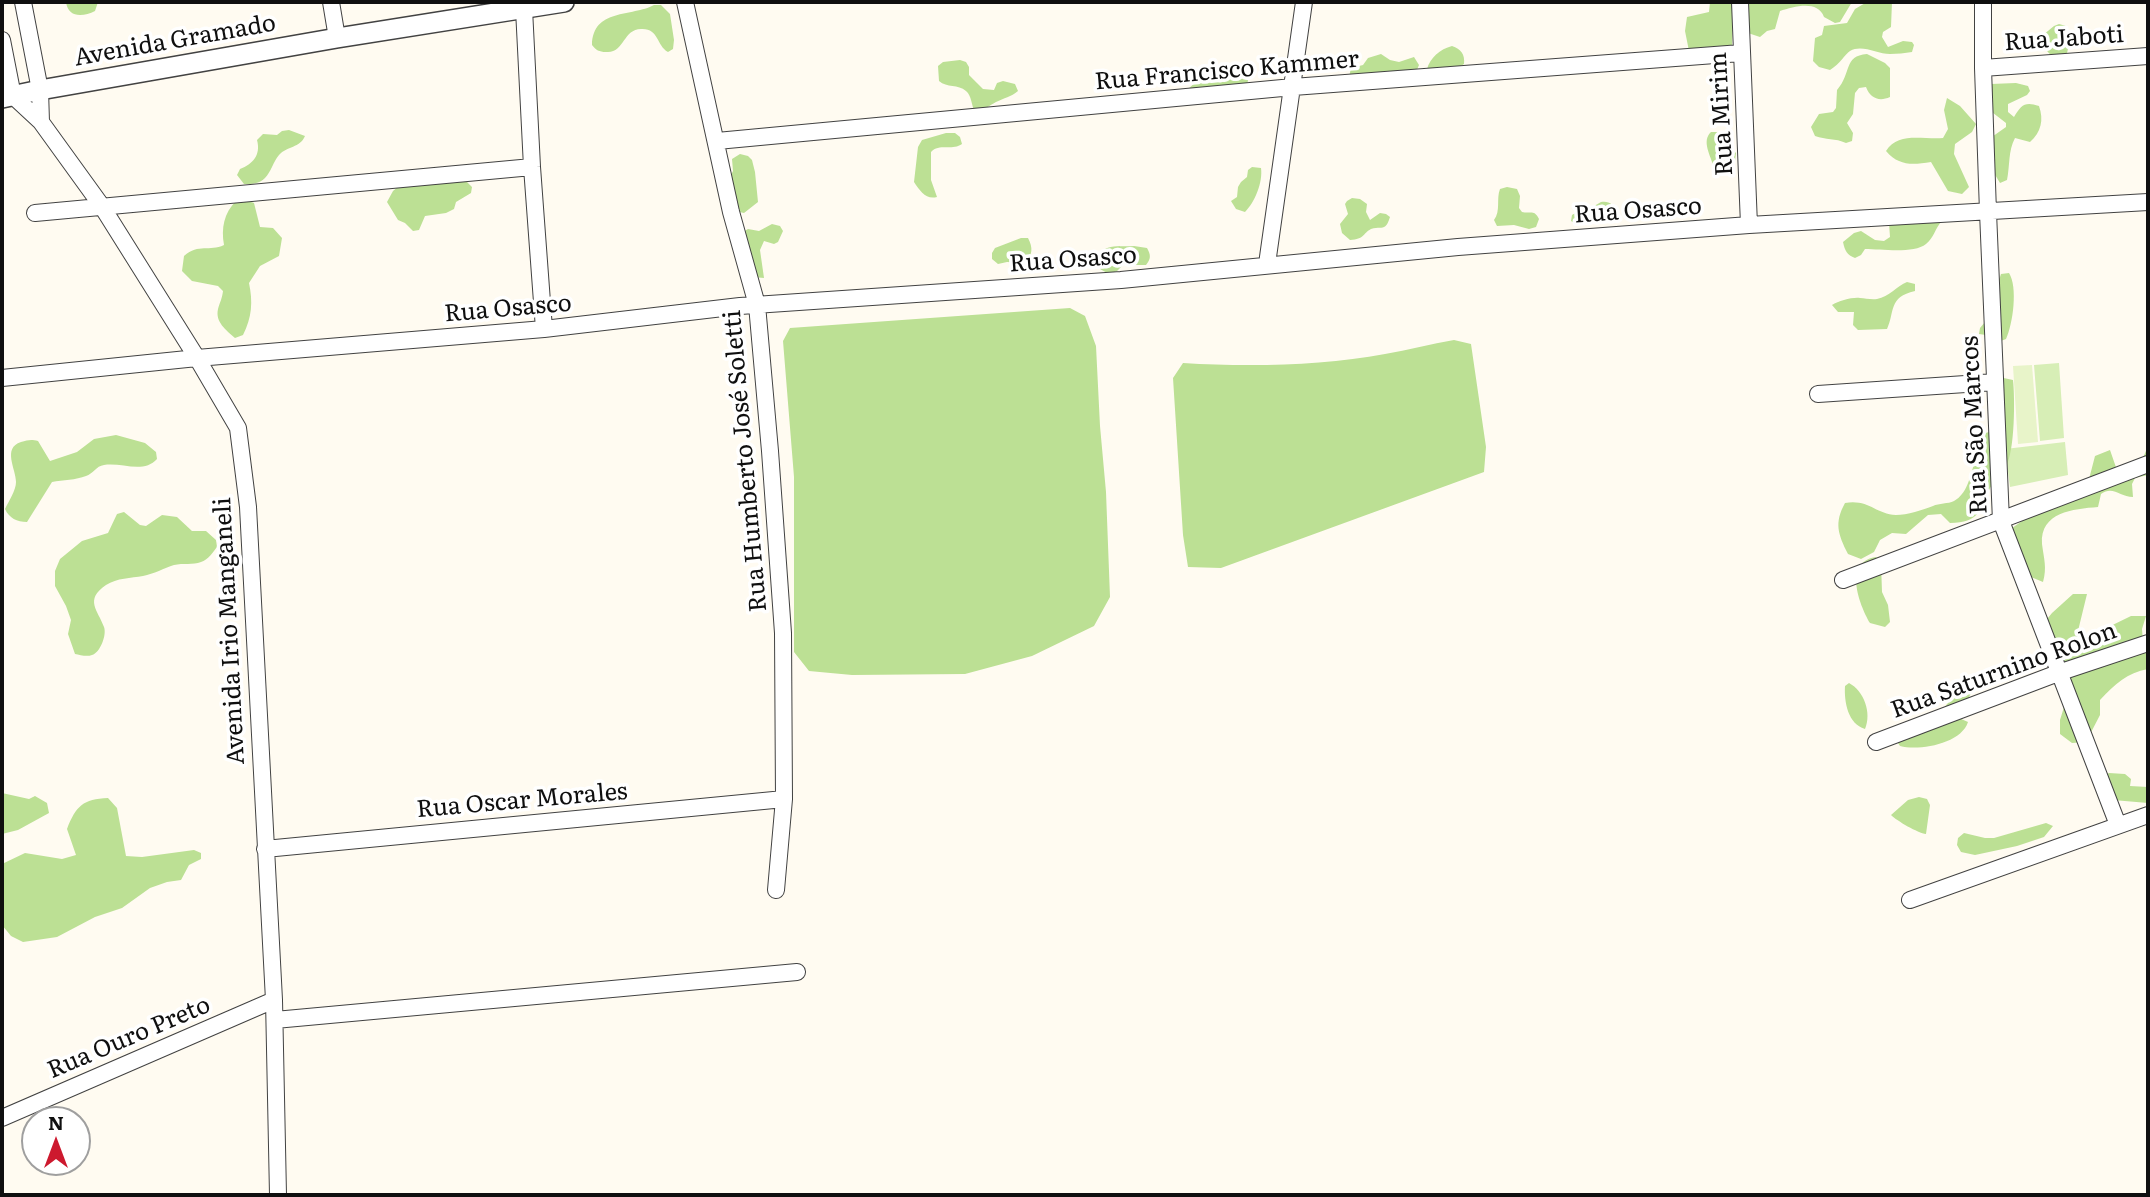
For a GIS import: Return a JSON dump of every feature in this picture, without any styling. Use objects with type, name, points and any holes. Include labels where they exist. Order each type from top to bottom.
[{"type":"street","points":[[23,2],[40,90],[41,122]]},
{"type":"street","points":[[331,2],[337,38]]},
{"type":"street","name":"Avenida Gramado","points":[[8,97],[337,38],[564,2]]},
{"type":"street","name":"Rua Humberto José Soletti","points":[[685,2],[731,212],[757,305],[783,633],[784,799],[776,890]]},
{"type":"street","points":[[1267,264],[1304,2]]},
{"type":"street","name":"Rua Mirim","points":[[1740,2],[1749,225]]},
{"type":"street","name":"Rua São Marcos","points":[[1983,2],[1987,212],[2001,521],[2118,825]]},
{"type":"street","points":[[524,9],[544,329]]},
{"type":"street","points":[[2,40],[8,97]]},
{"type":"street","name":"Rua Francisco Kammer","points":[[717,141],[1293,87],[1741,52]]},
{"type":"street","name":"Rua Jaboti","points":[[1983,68],[2148,56]]},
{"type":"street","name":"Avenida Irio Manganeli","points":[[8,97],[41,122],[101,205],[238,428],[248,506],[274,1000],[278,1195]]},
{"type":"street","points":[[35,213],[532,167]]},
{"type":"street","name":"Rua Osasco","points":[[2,378],[197,358],[544,329],[757,305],[1121,280],[1458,247],[1749,225],[2148,202]]},
{"type":"street","points":[[1818,394],[1995,382]]},
{"type":"street","points":[[1843,580],[2148,464]]},
{"type":"street","name":"Rua Saturnino Rolon","points":[[1876,742],[2058,673],[2148,643]]},
{"type":"street","name":"Rua Oscar Morales","points":[[265,849],[784,799]]},
{"type":"street","points":[[1910,900],[2148,815]]},
{"type":"street","points":[[275,1020],[797,972]]},
{"type":"street","name":"Rua Ouro Preto","points":[[2,1118],[274,1000]]},
{"type":"green space","points":[[66,2],[98,2],[95,11],[77,15],[70,11]]},
{"type":"green space","points":[[1710,2],[1733,2],[1732,45],[1727,52],[1690,56],[1685,31],[1687,17],[1709,12]]},
{"type":"green space","points":[[1742,2],[1852,2],[1840,22],[1835,23],[1811,6],[1780,11],[1775,29],[1760,37],[1745,32]]},
{"type":"green space","points":[[1867,2],[1892,2],[1891,27],[1883,32],[1882,37],[1888,47],[1903,41],[1912,42],[1912,52],[1885,54],[1855,49],[1848,52],[1830,70],[1819,67],[1813,61],[1815,38],[1822,35],[1824,26],[1847,23],[1855,9]]},
{"type":"green space","points":[[661,5],[670,14],[673,49],[668,52],[664,49],[647,29],[630,33],[612,52],[600,51],[592,45],[594,33],[606,19]]},
{"type":"green space","points":[[2059,24],[2066,26],[2069,34],[2065,61],[2048,52],[2043,40],[2043,35]]},
{"type":"green space","points":[[1452,46],[1462,52],[1464,64],[1448,74],[1427,69],[1436,55]]},
{"type":"green space","points":[[1381,54],[1399,62],[1414,57],[1419,65],[1416,72],[1349,77],[1351,68],[1363,65],[1368,58]]},
{"type":"green space","points":[[1867,54],[1890,68],[1890,97],[1875,98],[1866,87],[1859,88],[1855,93],[1853,114],[1847,123],[1853,133],[1852,141],[1846,143],[1815,136],[1811,127],[1819,114],[1833,112],[1836,108],[1837,90],[1851,62],[1859,55]]},
{"type":"green space","points":[[943,62],[966,62],[969,75],[983,89],[994,90],[997,83],[1003,81],[1015,84],[1018,91],[975,112],[966,91],[939,81],[938,66]]},
{"type":"green space","points":[[1212,72],[1226,77],[1244,76],[1248,80],[1247,86],[1188,89],[1205,74]]},
{"type":"green space","points":[[2016,83],[2028,86],[2030,91],[2008,104],[2008,112],[2014,117],[2024,105],[2039,106],[2041,121],[2039,130],[2030,142],[2015,138],[2010,153],[2007,180],[2000,183],[1994,173],[1989,139],[2006,127],[2006,123],[1988,109],[1991,84]]},
{"type":"green space","points":[[1947,98],[1960,106],[1976,124],[1972,132],[1955,144],[1954,154],[1969,187],[1962,194],[1948,191],[1931,162],[1906,163],[1886,151],[1897,141],[1904,139],[1943,138],[1948,129],[1944,110]]},
{"type":"green space","points":[[289,130],[305,136],[303,140],[279,155],[263,180],[244,184],[237,175],[240,169],[255,158],[257,140],[263,134],[277,135]]},
{"type":"green space","points":[[1711,132],[1725,135],[1727,145],[1736,153],[1732,166],[1714,168],[1707,144]]},
{"type":"green space","points":[[955,133],[962,144],[934,149],[931,152],[931,180],[937,197],[926,196],[914,182],[918,147],[922,140]]},
{"type":"green space","points":[[740,154],[752,160],[758,202],[744,213],[735,211],[730,177],[733,171],[732,159]]},
{"type":"green space","points":[[1252,167],[1261,168],[1261,179],[1255,197],[1245,212],[1236,209],[1231,201],[1237,197],[1238,187]]},
{"type":"green space","points":[[457,179],[472,187],[471,193],[456,202],[454,209],[446,213],[425,216],[419,230],[413,231],[398,220],[387,202],[400,185]]},
{"type":"green space","points":[[1500,189],[1517,189],[1522,212],[1534,213],[1537,216],[1539,219],[1536,227],[1529,229],[1514,225],[1497,226],[1494,220]]},
{"type":"green space","points":[[1352,198],[1367,204],[1366,212],[1370,220],[1380,213],[1390,217],[1386,225],[1350,240],[1342,233],[1340,224],[1348,214],[1345,204]]},
{"type":"green space","points":[[236,201],[254,203],[260,227],[273,228],[282,238],[279,256],[260,266],[249,283],[250,316],[243,335],[235,338],[218,318],[223,291],[218,286],[192,281],[182,271],[184,256],[189,252],[224,245],[223,227],[226,216]]},
{"type":"green space","points":[[1601,202],[1614,207],[1617,213],[1614,220],[1601,223],[1593,220],[1577,224],[1571,221],[1572,215],[1584,212]]},
{"type":"green space","points":[[1942,221],[1929,242],[1914,249],[1865,249],[1855,258],[1847,252],[1843,242],[1861,231],[1875,240],[1884,241],[1890,237],[1889,223]]},
{"type":"green space","points":[[772,224],[780,226],[783,231],[778,242],[774,244],[764,241],[760,250],[764,278],[753,277],[743,232],[748,229],[759,231]]},
{"type":"green space","points":[[1028,238],[1031,248],[1030,257],[1025,263],[998,264],[992,259],[995,248]]},
{"type":"green space","points":[[1134,246],[1147,248],[1150,257],[1146,265],[1123,265],[1109,274],[1100,269],[1099,260],[1103,250]]},
{"type":"green space","points":[[2009,273],[2014,296],[2012,315],[2006,339],[1998,342],[1979,334],[2001,274]]},
{"type":"green space","points":[[1907,282],[1915,284],[1915,291],[1896,301],[1887,329],[1858,330],[1853,325],[1854,312],[1838,312],[1832,305],[1853,298],[1881,298]]},
{"type":"green space","points":[[1070,308],[1085,316],[1096,346],[1110,597],[1094,626],[1032,656],[965,674],[852,675],[809,671],[794,652],[794,477],[783,341],[790,328]]},
{"type":"green space","points":[[1454,340],[1471,344],[1486,447],[1484,472],[1221,568],[1188,567],[1183,535],[1173,378],[1183,363],[1258,365],[1336,361]]},
{"type":"green space","points":[[2059,363],[2064,438],[2040,441],[2034,365]]},
{"type":"green space","points":[[2032,365],[2038,442],[2018,444],[2013,366]]},
{"type":"green space","points":[[1999,377],[2013,380],[2013,437],[2006,466],[1990,488],[1977,514],[1967,520],[1950,523],[1941,514],[1928,515],[1906,534],[1892,533],[1880,540],[1874,552],[1861,559],[1848,554],[1838,523],[1845,503],[1860,503],[1889,514],[1900,515],[1952,502],[1962,494],[1974,464],[1987,460],[1985,447],[1975,436],[1989,432],[1994,420]]},
{"type":"green space","points":[[116,435],[145,443],[156,452],[157,459],[139,467],[104,465],[82,477],[52,482],[27,522],[9,515],[5,509],[16,485],[11,459],[15,445],[28,440],[38,441],[50,461],[77,452],[94,439]]},
{"type":"green space","points":[[2065,442],[2068,475],[2010,487],[2005,449]]},
{"type":"green space","points":[[2148,446],[2148,475],[2135,478],[2132,484],[2133,497],[2113,491],[2105,492],[2101,494],[2098,507],[2060,514],[2046,525],[2042,544],[2045,568],[2043,582],[2031,577],[2016,552],[2003,549],[2003,535],[2013,527],[2088,483],[2095,456],[2110,450],[2119,476],[2143,458]]},
{"type":"green space","points":[[124,512],[140,525],[146,526],[162,515],[177,517],[192,531],[206,531],[216,540],[217,547],[201,562],[174,565],[147,575],[119,580],[99,590],[94,605],[105,630],[102,643],[95,654],[75,654],[68,634],[71,620],[55,586],[55,571],[60,559],[82,541],[108,533],[117,514]]},
{"type":"green space","points":[[1876,557],[1881,563],[1882,592],[1888,605],[1890,622],[1885,627],[1870,623],[1856,585],[1860,567],[1866,560]]},
{"type":"green space","points":[[2073,594],[2087,594],[2077,635],[2090,636],[2131,616],[2146,616],[2142,629],[2143,642],[2148,645],[2148,669],[2128,676],[2111,689],[2100,700],[2100,715],[2086,742],[2072,743],[2060,734],[2060,720],[2068,694],[2069,667],[2043,624]]},
{"type":"green space","points":[[1849,683],[1859,691],[1865,703],[1868,716],[1865,729],[1855,722],[1848,712],[1845,686]]},
{"type":"green space","points":[[1959,684],[1967,684],[1972,691],[1959,718],[1968,722],[1964,730],[1938,744],[1900,746],[1896,740],[1943,709],[1952,689]]},
{"type":"green space","points":[[2109,773],[2125,774],[2131,779],[2130,786],[2148,787],[2148,803],[2113,800],[2102,777]]},
{"type":"green space","points":[[2,793],[29,799],[35,796],[47,803],[49,813],[18,830],[2,834]]},
{"type":"green space","points":[[1919,797],[1927,799],[1930,805],[1926,834],[1891,815],[1908,800]]},
{"type":"green space","points":[[108,798],[117,808],[126,856],[142,857],[194,850],[201,853],[201,859],[189,865],[181,880],[150,888],[122,908],[95,917],[57,937],[23,942],[11,936],[2,925],[2,864],[25,853],[62,859],[76,855],[67,829],[77,809],[86,802]]},
{"type":"green space","points":[[2046,823],[2053,826],[2044,837],[2017,846],[1975,855],[1961,852],[1957,845],[1958,838],[1964,833],[1994,838]]}]
